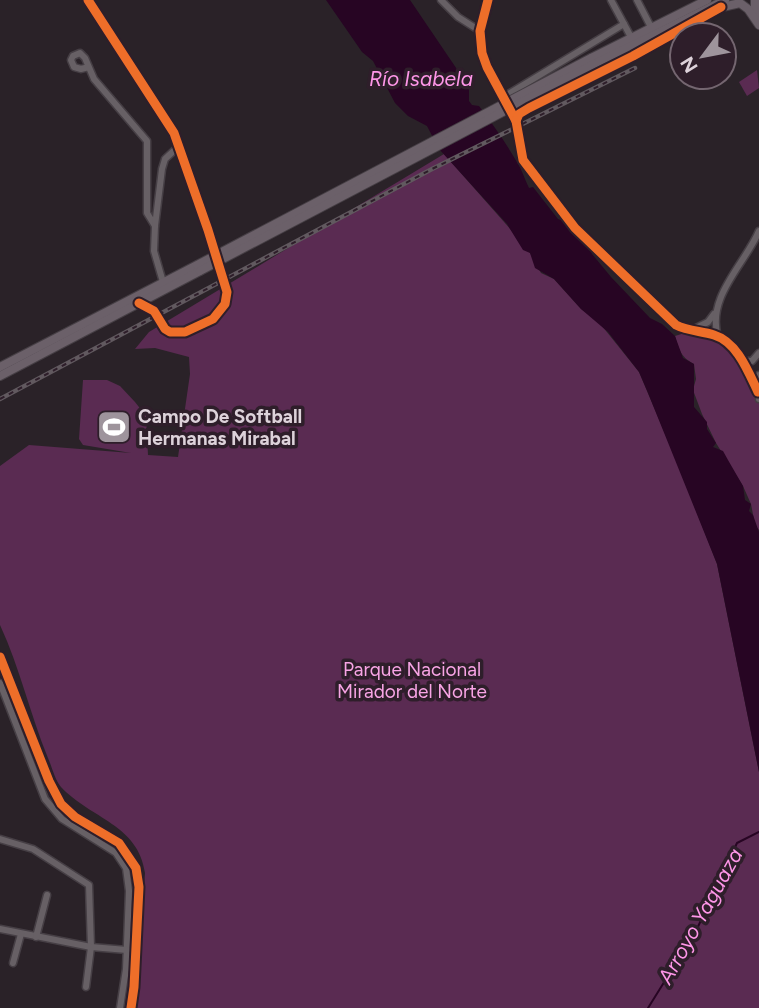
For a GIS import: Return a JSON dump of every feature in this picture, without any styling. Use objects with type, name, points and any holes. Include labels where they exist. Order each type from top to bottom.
[{"type":"main road","points":[[0,376],[156,294],[198,268],[593,61],[631,37],[707,0]]},
{"type":"main road","points":[[755,0],[759,16]]},
{"type":"main road","points":[[593,61],[701,11],[723,4],[740,4],[748,9],[759,25]]},
{"type":"main road","points":[[625,48],[651,46]]},
{"type":"main road","points":[[0,367],[163,282],[198,268]]},
{"type":"street","points":[[88,0],[174,133],[227,292],[225,304],[213,319],[185,332],[165,330],[154,311],[139,303]]},
{"type":"street","points":[[442,0],[458,17],[480,31]]},
{"type":"street","points":[[488,0],[480,31],[482,53],[516,121],[520,155],[547,195],[575,228],[676,325],[718,337],[732,347],[743,361],[758,395]]},
{"type":"street","points":[[611,0],[631,37]]},
{"type":"street","points":[[637,0],[651,27]]},
{"type":"street","points":[[516,121],[519,114],[529,108],[651,46],[723,4]]},
{"type":"street","points":[[505,96],[624,24]]},
{"type":"street","points":[[89,67],[94,79],[148,141],[147,213],[155,226]]},
{"type":"street","points":[[163,282],[154,251],[155,226],[165,159],[179,146]]},
{"type":"street","points":[[691,331],[708,322],[715,313],[729,282],[759,233]]},
{"type":"street","points":[[154,311],[156,294]]},
{"type":"street","points":[[715,313],[718,337]]},
{"type":"street","points":[[743,361],[752,361],[759,353]]},
{"type":"street","points":[[758,395],[759,375]]},
{"type":"street","points":[[0,657],[55,795],[68,811],[110,836],[132,859],[138,877],[131,1008]]},
{"type":"street","points":[[0,683],[45,799],[62,819],[116,853],[125,868],[129,891],[127,950],[120,1008]]},
{"type":"street","points":[[90,837],[94,827]]},
{"type":"street","points":[[0,839],[33,849],[86,882],[91,888],[91,947],[86,987]]},
{"type":"street","points":[[36,937],[47,895]]},
{"type":"street","points":[[0,929],[91,947],[127,950]]},
{"type":"street","points":[[13,963],[20,934]]},
{"type":"green space","points":[[757,70],[759,88],[747,96],[739,82]]},
{"type":"green space","name":"Parque Nacional Mirador del Norte","points":[[444,154],[530,253],[541,273],[554,279],[581,309],[598,321],[639,372],[717,564],[759,772],[759,1008],[132,1008],[137,984],[145,873],[141,857],[133,843],[112,824],[73,798],[59,784],[0,625],[0,466],[29,445],[131,453],[83,445],[79,439],[83,380],[107,380],[120,386],[146,416],[148,455],[178,457],[190,374],[189,357],[155,348],[135,349],[149,332]]},
{"type":"green space","points":[[691,331],[718,337],[743,361],[759,398],[759,530],[743,486],[716,443],[693,390],[696,379],[694,364],[681,353],[675,336]]},
{"type":"water","name":"Río Isabela","points":[[326,0],[410,0],[469,87],[469,101],[472,105],[479,106],[494,126],[519,165],[529,188],[533,187],[558,219],[570,224],[611,277],[650,318],[662,324],[675,336],[683,358],[694,364],[694,407],[707,422],[707,429],[716,443],[713,447],[723,451],[743,486],[745,500],[751,504],[749,511],[759,532],[759,772],[717,564],[639,372],[608,332],[581,309],[554,279],[535,268],[530,253],[523,250],[507,224],[439,149],[427,126],[408,116],[395,103],[373,61],[362,52]]},
{"type":"waterway","name":"Arroyo Yaguaza","points":[[648,1008],[696,931],[737,843],[759,832]]},
{"type":"railway","points":[[0,399],[432,169],[635,68]]},
{"type":"cycle path","points":[[88,0],[174,133],[227,292],[225,304],[213,319],[185,332],[170,332],[165,329],[154,311],[139,303]]},
{"type":"cycle path","points":[[488,0],[480,31],[482,53],[516,121],[523,160],[575,228],[676,325],[714,335],[729,344],[741,358],[758,392]]},
{"type":"cycle path","points":[[516,121],[519,114],[529,108],[633,56],[721,7]]},
{"type":"cycle path","points":[[0,657],[49,781],[61,804],[75,817],[119,843],[136,868],[139,887],[131,1008]]},
{"type":"place","name":"Campo De Softball Hermanas Mirabal","points":[[114,427]]}]
